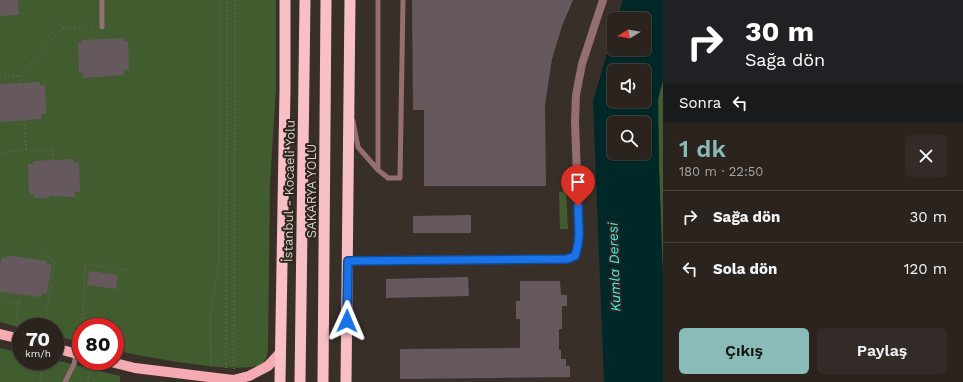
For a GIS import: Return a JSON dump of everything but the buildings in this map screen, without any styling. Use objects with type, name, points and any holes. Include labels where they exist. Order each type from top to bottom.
[{"type":"highway","points":[[280,382],[285,97],[285,0]]},
{"type":"highway","name":"İstanbul - Kocaeli Yolu","points":[[300,382],[305,0]]},
{"type":"highway","name":"SAKARYA YOLU","points":[[323,382],[326,0]]},
{"type":"highway","points":[[346,382],[350,0]]},
{"type":"main road","points":[[0,334],[12,337]]},
{"type":"main road","points":[[124,365],[199,379],[235,381],[250,376],[268,366],[280,353]]},
{"type":"street","points":[[348,261],[567,259],[575,256],[579,234],[575,121],[576,95],[582,64],[603,0]]},
{"type":"lane","points":[[102,0],[102,27]]},
{"type":"lane","points":[[378,0],[378,170]]},
{"type":"lane","points":[[349,104],[358,147],[378,170],[388,178],[400,178],[403,0]]},
{"type":"lane","points":[[65,382],[72,368]]},
{"type":"path","points":[[211,366],[210,317],[218,262],[220,0]]},
{"type":"path","points":[[226,368],[227,0]]},
{"type":"path","points":[[234,369],[236,0]]},
{"type":"path","points":[[19,86],[19,76],[63,28],[102,27]]},
{"type":"path","points":[[0,77],[19,76]]},
{"type":"path","points":[[24,116],[26,151]]},
{"type":"path","points":[[1,154],[9,151],[53,150],[53,163]]},
{"type":"path","points":[[43,252],[55,262],[46,318]]},
{"type":"path","points":[[82,318],[85,264],[127,270]]},
{"type":"path","points":[[16,318],[21,290]]},
{"type":"path","points":[[0,300],[19,303]]},
{"type":"path","points":[[40,382],[42,370]]},
{"type":"path","points":[[88,382],[91,370]]},
{"type":"green space","points":[[0,0],[276,0],[276,88],[270,184],[268,349],[264,362],[253,367],[215,367],[146,357],[124,352],[124,318],[72,318],[72,340],[64,338],[64,318],[12,318],[12,325],[0,322]]},
{"type":"green space","points":[[663,80],[663,278],[658,99]]},
{"type":"green space","points":[[566,191],[568,229],[560,229],[559,192]]},
{"type":"green space","points":[[0,348],[12,351],[12,370],[64,370],[64,362],[72,364],[72,370],[96,370],[120,376],[120,382],[0,382]]},
{"type":"water","name":"Kumla Deresi","points":[[623,0],[663,0],[663,80],[658,99],[663,278],[663,382],[604,382],[593,101],[607,54],[607,56],[651,56],[651,12],[619,12]]},
{"type":"route","points":[[347,321],[348,261],[567,259],[575,256],[578,245],[578,206]]}]
